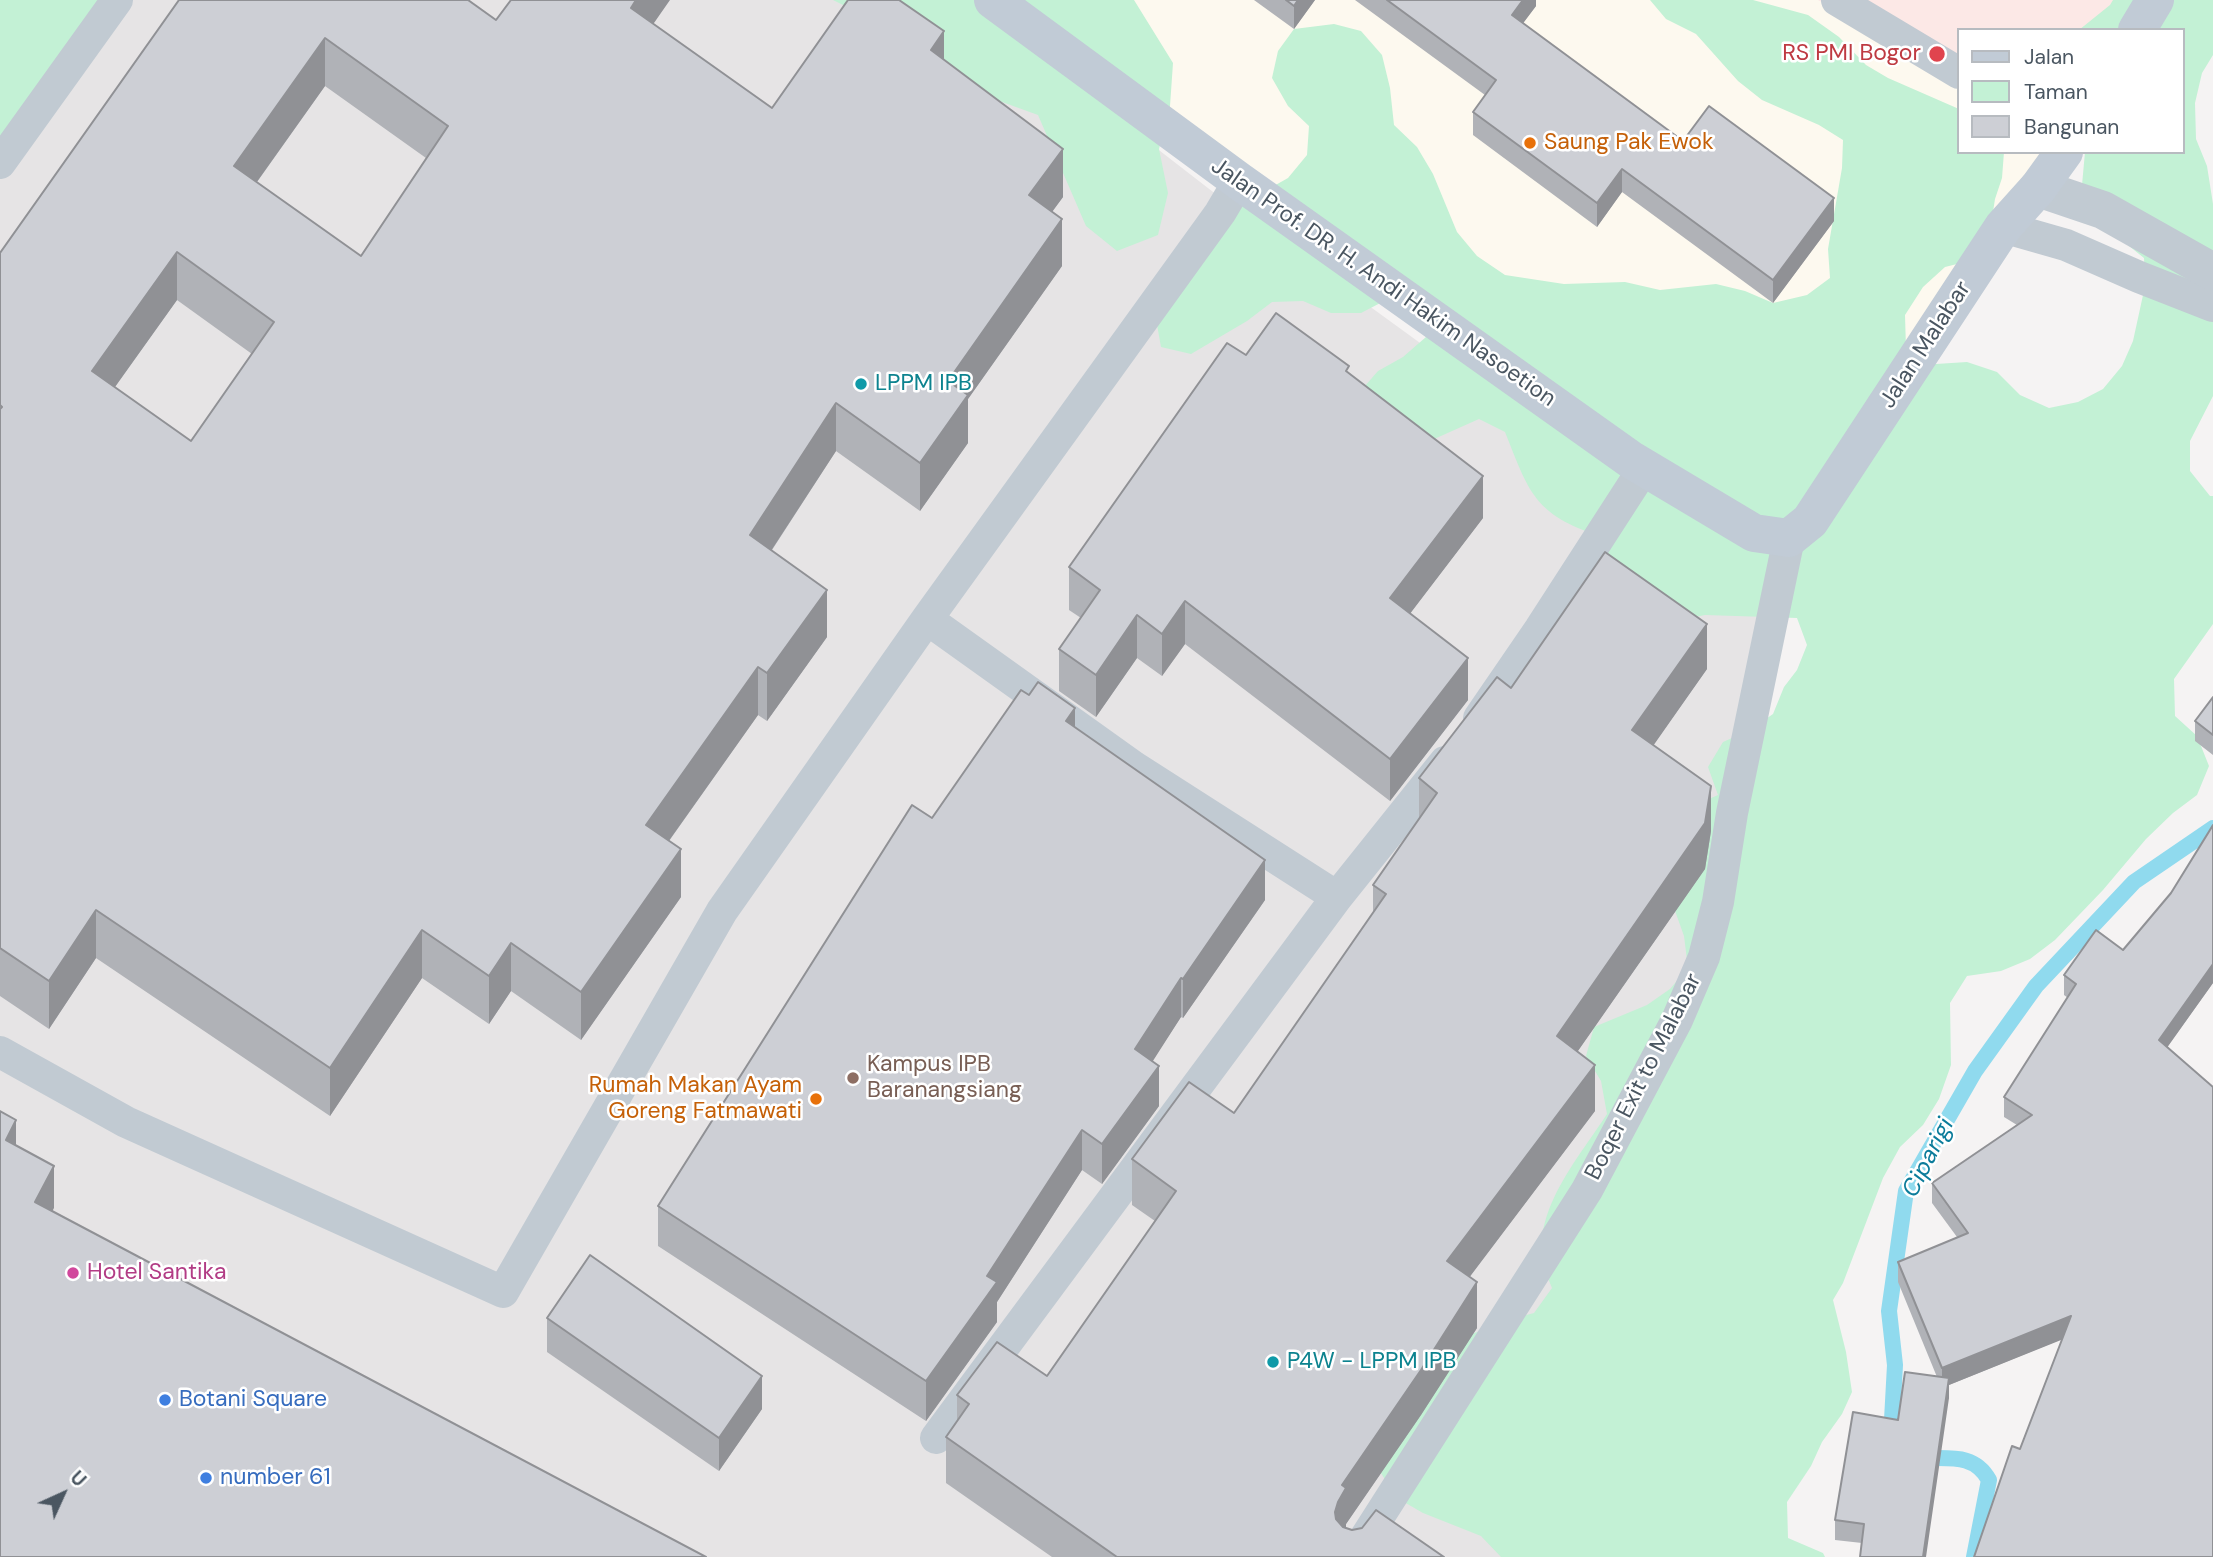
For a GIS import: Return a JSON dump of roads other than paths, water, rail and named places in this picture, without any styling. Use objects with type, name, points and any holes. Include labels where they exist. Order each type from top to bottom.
[{"type":"street","name":"Jalan Prof. DR. H. Andi Hakim Nasoetion","points":[[993,0],[1239,181],[1644,468],[1754,533],[1789,538]]},
{"type":"street","points":[[2138,28],[2155,0]]},
{"type":"street","name":"Jalan Malabar","points":[[1789,538],[1810,521],[2003,227],[2038,188],[2063,154]]},
{"type":"street","points":[[2038,188],[2103,210],[2213,272]]},
{"type":"lane","points":[[0,163],[117,0]]},
{"type":"lane","points":[[1837,0],[1958,72]]},
{"type":"lane","points":[[0,1052],[125,1122],[503,1292],[722,911],[927,619],[1212,224],[1239,181]]},
{"type":"lane","points":[[2003,227],[2066,245],[2213,306]]},
{"type":"lane","points":[[936,1438],[1338,897],[1468,733],[1540,629],[1644,468]]},
{"type":"lane","name":"Boqer Exit to Malabar","points":[[1353,1557],[1587,1190],[1678,1020],[1704,957],[1718,902],[1732,813],[1789,538]]},
{"type":"lane","points":[[927,619],[1134,767],[1338,897]]},
{"type":"waterway","name":"Ciparigi","points":[[1891,1438],[1895,1365],[1889,1311],[1906,1191],[1975,1071],[2036,986],[2134,882],[2213,828]]},
{"type":"waterway","name":"Ciparigi","points":[[1921,1458],[1968,1461],[1983,1471],[1989,1480],[1974,1557]]},
{"type":"place","name":"RS PMI Bogor","points":[[1937,54]]},
{"type":"place","name":"Saung Pak Ewok","points":[[1530,143]]},
{"type":"place","name":"LPPM IPB","points":[[861,384]]},
{"type":"place","name":"Kampus IPB Baranangsiang","points":[[853,1078]]},
{"type":"place","name":"Rumah Makan Ayam Goreng Fatmawati","points":[[816,1099]]},
{"type":"place","name":"Hotel Santika","points":[[73,1273]]},
{"type":"place","name":"P4W - LPPM IPB","points":[[1273,1362]]},
{"type":"place","name":"Botani Square","points":[[165,1400]]},
{"type":"place","name":"number 61","points":[[206,1478]]}]
